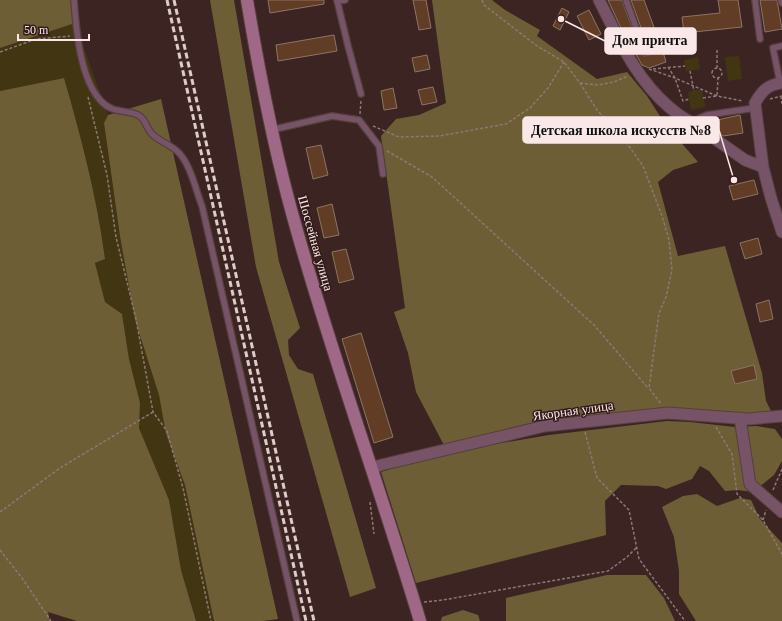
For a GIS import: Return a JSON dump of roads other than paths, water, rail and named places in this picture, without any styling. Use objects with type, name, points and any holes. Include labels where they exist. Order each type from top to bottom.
[{"type":"main road","name":"Шоссейная улица","points":[[247,0],[271,130],[296,230],[420,621]]},
{"type":"street","points":[[599,0],[633,71],[660,99],[682,118],[691,122],[745,160],[763,167]]},
{"type":"street","points":[[781,83],[771,84],[759,95],[755,106],[763,167],[782,232]]},
{"type":"street","name":"Якорная улица","points":[[372,468],[545,426],[668,413],[740,418],[782,416]]},
{"type":"street","points":[[740,418],[750,484],[782,512]]},
{"type":"lane","points":[[74,0],[76,36],[87,79],[101,101],[111,109],[138,115],[145,121],[149,130],[156,138],[179,152],[187,166],[202,206],[297,621]]},
{"type":"lane","points":[[345,0],[337,1],[361,94]]},
{"type":"lane","points":[[626,0],[645,52],[656,49]]},
{"type":"lane","points":[[754,0],[760,39]]},
{"type":"lane","points":[[781,83],[773,48],[782,46]]},
{"type":"lane","points":[[691,122],[708,115],[755,106]]},
{"type":"lane","points":[[271,130],[332,116],[359,120],[379,146],[383,174]]},
{"type":"railway","points":[[167,0],[306,621]]},
{"type":"railway","points":[[174,0],[314,621]]},
{"type":"place","name":"Дом причта","points":[[561,19]]},
{"type":"place","name":"Детская школа искусств №8","points":[[734,180]]}]
